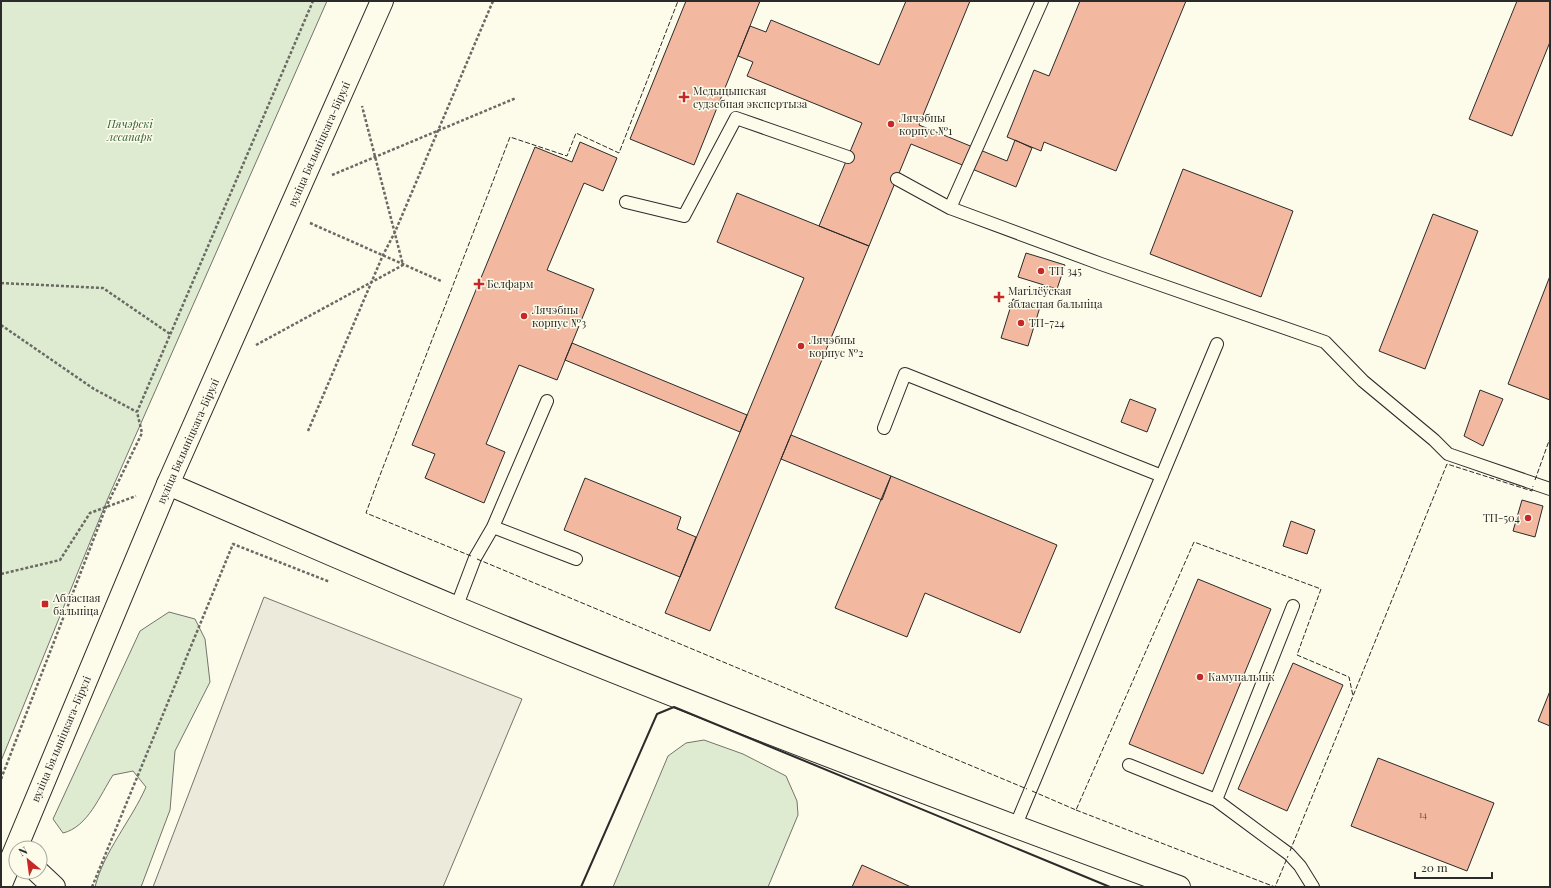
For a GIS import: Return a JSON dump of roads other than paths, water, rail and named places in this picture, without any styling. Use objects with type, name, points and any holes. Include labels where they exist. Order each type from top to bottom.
[{"type":"main road","name":"вуліца Бялыніцкага-Бірулі","points":[[19,840],[168,484],[382,1]]},
{"type":"main road","points":[[168,484],[456,608],[786,739],[1015,827],[1179,887]]},
{"type":"main road","name":"вуліца Бялыніцкага-Бірулі","points":[[1,884],[8,867]]},
{"type":"main road","points":[[47,880],[54,887]]},
{"type":"lane","points":[[950,208],[1042,1]]},
{"type":"lane","points":[[626,202],[684,216],[736,118],[848,158]]},
{"type":"lane","points":[[897,179],[950,208],[1101,264],[1325,342],[1363,381],[1434,440],[1448,454],[1550,489]]},
{"type":"lane","points":[[1015,827],[1217,344]]},
{"type":"lane","points":[[884,428],[905,374],[1162,476]]},
{"type":"lane","points":[[456,608],[475,558],[493,527],[546,401]]},
{"type":"lane","points":[[493,527],[576,559]]},
{"type":"lane","points":[[1216,800],[1293,606]]},
{"type":"lane","points":[[1129,765],[1216,800],[1289,854],[1300,866],[1312,887]]},
{"type":"place","name":"Медыцынская судзебная экспертыза","points":[[684,97]]},
{"type":"place","name":"Лячэбны корпус №1","points":[[891,124]]},
{"type":"place","name":"ТП 345","points":[[1041,271]]},
{"type":"place","name":"Белфарм","points":[[479,284]]},
{"type":"place","name":"Магілёўская абласная бальніца","points":[[999,297]]},
{"type":"place","name":"Лячэбны корпус №3","points":[[524,316]]},
{"type":"place","name":"ТП-724","points":[[1021,323]]},
{"type":"place","name":"Лячэбны корпус №2","points":[[801,346]]},
{"type":"place","name":"ТП-504","points":[[1528,518]]},
{"type":"place","name":"Абласная бальніца","points":[[45,604]]},
{"type":"place","name":"Камунальнік","points":[[1200,677]]},
{"type":"park label","name":"Пячэрскі лесапарк","points":[[130,130]]}]
